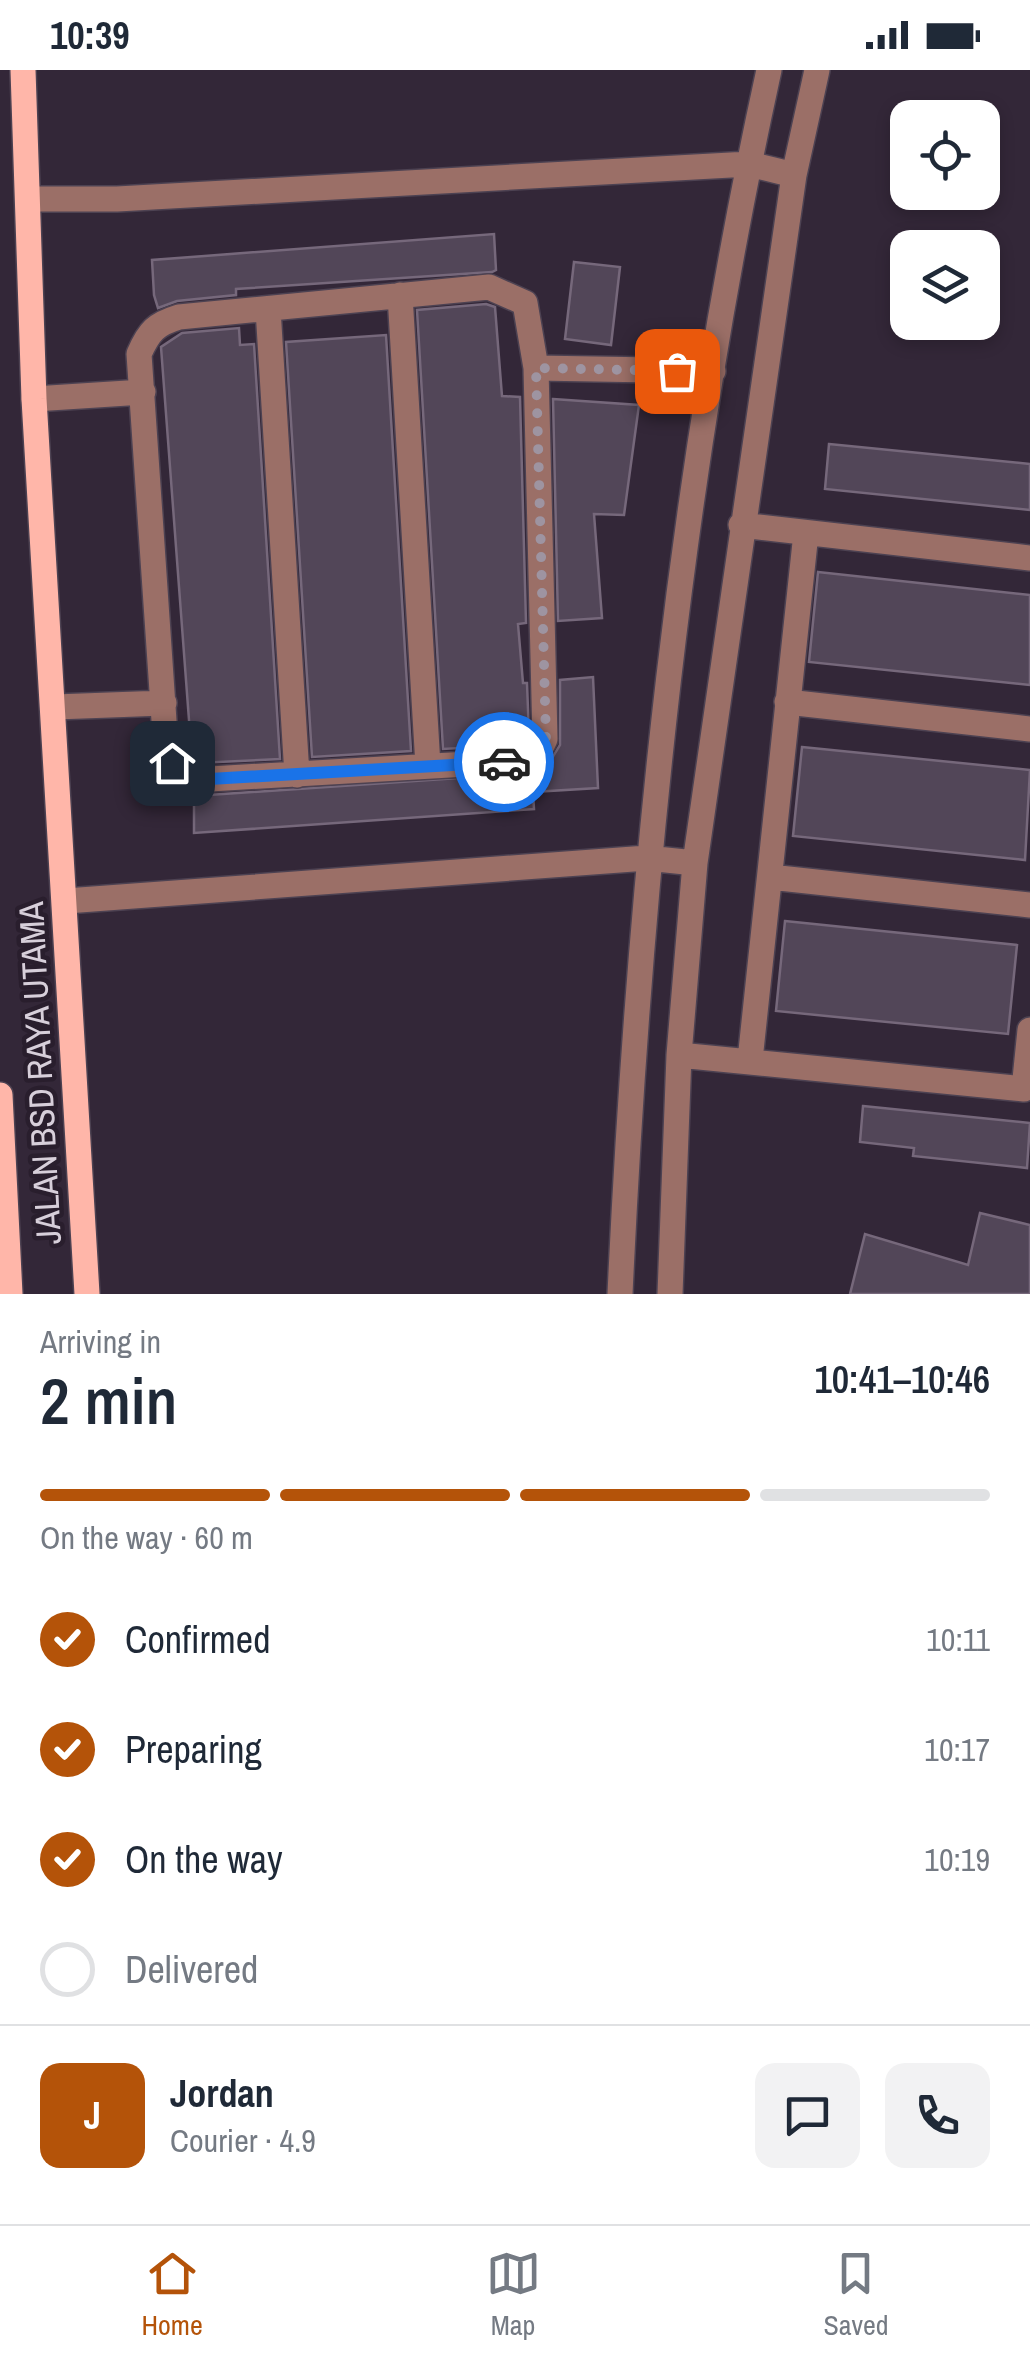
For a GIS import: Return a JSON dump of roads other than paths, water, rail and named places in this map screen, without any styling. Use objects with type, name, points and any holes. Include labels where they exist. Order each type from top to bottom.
[{"type":"main road","name":"JALAN BSD RAYA UTAMA","points":[[23,70],[34,399],[87,1294]]},
{"type":"main road","name":"JALAN BSD RAYA UTAMA","points":[[0,1095],[10,1294]]},
{"type":"street","points":[[620,1294],[631,1050],[647,858],[713,372],[748,164],[769,70]]},
{"type":"street","points":[[670,1294],[679,1054],[694,864],[794,175],[816,70]]},
{"type":"street","points":[[28,199],[116,198],[748,164],[794,175]]},
{"type":"street","points":[[489,287],[513,294],[529,313],[536,368],[546,739],[534,757],[518,761],[193,780],[178,771],[166,750],[139,354],[156,324],[179,317],[400,295],[489,287]]},
{"type":"street","points":[[400,295],[428,766]]},
{"type":"street","points":[[268,309],[298,775]]},
{"type":"street","points":[[536,368],[713,372]]},
{"type":"street","points":[[34,399],[143,392]]},
{"type":"street","points":[[741,524],[1030,558]]},
{"type":"street","points":[[750,1060],[806,533]]},
{"type":"street","points":[[787,702],[1030,729]]},
{"type":"street","points":[[55,707],[164,704]]},
{"type":"street","points":[[66,902],[647,858],[694,864]]},
{"type":"street","points":[[770,877],[1030,906]]},
{"type":"street","points":[[679,1054],[1024,1089],[1030,1030]]}]
